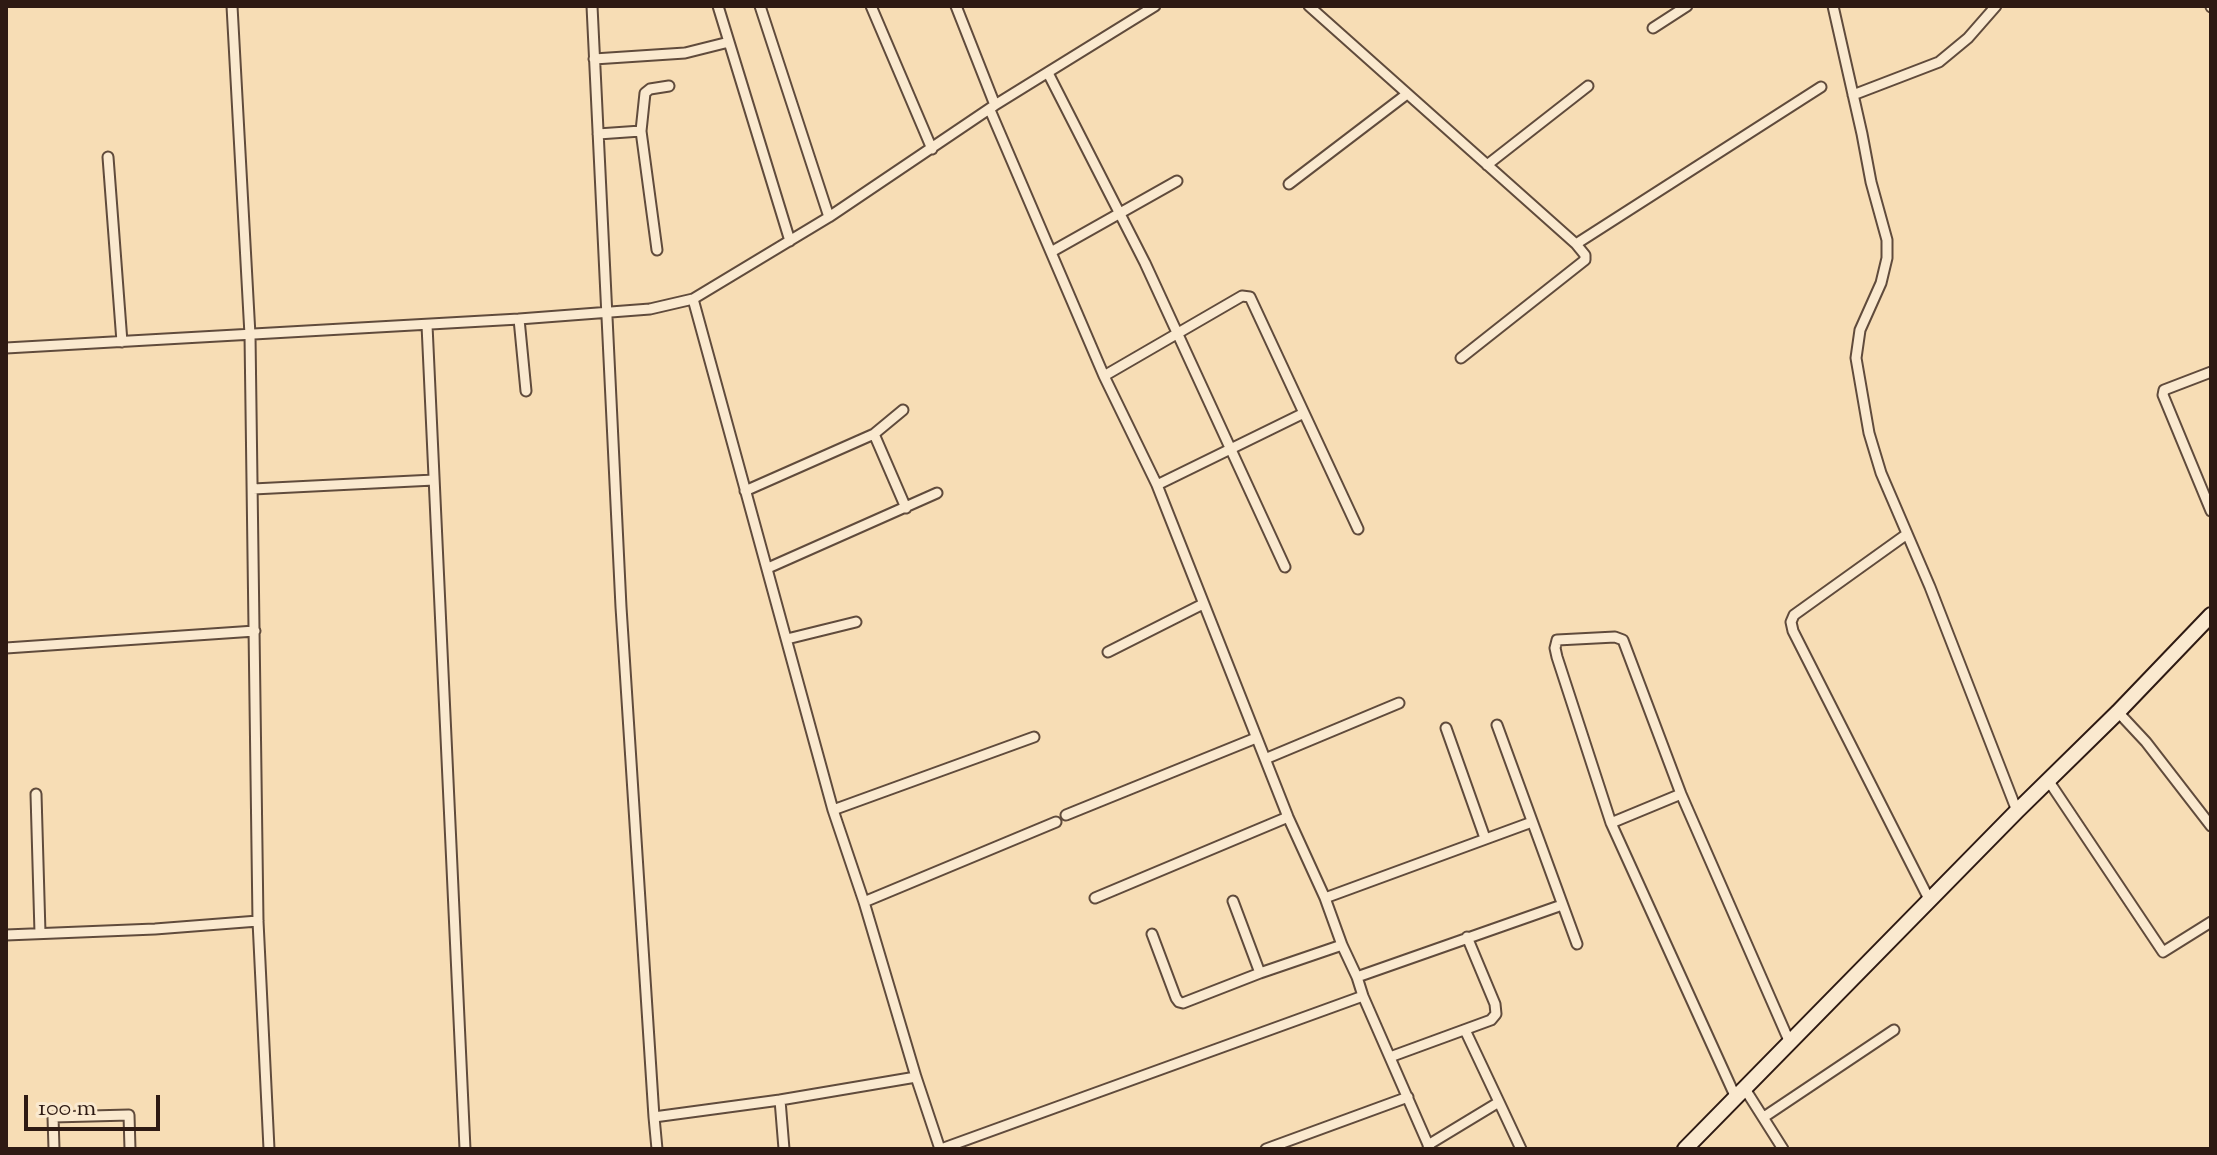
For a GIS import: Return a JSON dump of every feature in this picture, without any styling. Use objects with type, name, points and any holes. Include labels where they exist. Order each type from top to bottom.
[{"type":"main road","points":[[1685,1149],[2211,615]]},
{"type":"street","points":[[232,6],[250,335],[258,921],[269,1149]]},
{"type":"street","points":[[592,6],[621,607],[657,1149]]},
{"type":"street","points":[[718,6],[790,241]]},
{"type":"street","points":[[760,6],[829,217]]},
{"type":"street","points":[[871,6],[932,149]]},
{"type":"street","points":[[956,6],[1051,252],[1104,376],[1157,485],[1288,817],[1429,1147],[1499,1102]]},
{"type":"street","points":[[6,348],[519,319],[650,309],[693,299],[829,217],[1155,6]]},
{"type":"street","points":[[1309,6],[1585,255],[1585,260],[1461,358]]},
{"type":"street","points":[[1653,28],[1687,6]]},
{"type":"street","points":[[1833,6],[1871,182],[1887,240],[1887,258],[1881,283],[1860,330],[1856,358],[1869,433],[1881,473],[1930,587],[2017,811]]},
{"type":"street","points":[[1853,95],[1939,62],[1968,38],[1996,6]]},
{"type":"street","points":[[594,59],[685,53],[729,42]]},
{"type":"street","points":[[1048,73],[1145,263],[1285,567]]},
{"type":"street","points":[[657,250],[641,131],[645,93],[650,89],[669,86]]},
{"type":"street","points":[[1487,165],[1588,86]]},
{"type":"street","points":[[1576,244],[1821,87]]},
{"type":"street","points":[[1289,184],[1407,94]]},
{"type":"street","points":[[598,134],[641,131]]},
{"type":"street","points":[[108,157],[122,342]]},
{"type":"street","points":[[1051,252],[1177,181]]},
{"type":"street","points":[[1104,376],[1242,296],[1250,297],[1358,529]]},
{"type":"street","points":[[693,299],[833,810],[940,1149],[1363,996]]},
{"type":"street","points":[[519,319],[526,391]]},
{"type":"street","points":[[427,325],[465,1149]]},
{"type":"street","points":[[2211,372],[2164,390],[2163,395],[2211,511]]},
{"type":"street","points":[[745,491],[874,434],[903,410]]},
{"type":"street","points":[[1157,485],[1304,413]]},
{"type":"street","points":[[874,434],[906,508]]},
{"type":"street","points":[[253,489],[434,480]]},
{"type":"street","points":[[768,568],[937,493]]},
{"type":"street","points":[[1907,534],[1794,615],[1791,622],[1930,901]]},
{"type":"street","points":[[1108,652],[1203,604]]},
{"type":"street","points":[[787,639],[856,622]]},
{"type":"street","points":[[6,648],[255,631]]},
{"type":"street","points":[[1783,1149],[1764,1117],[1741,1093],[1611,823],[1557,657],[1557,640],[1607,637],[1623,640],[1681,794],[1790,1043]]},
{"type":"street","points":[[1265,759],[1399,703]]},
{"type":"street","points":[[2118,712],[2146,742],[2211,826]]},
{"type":"street","points":[[1497,725],[1577,944]]},
{"type":"street","points":[[1446,728],[1485,838]]},
{"type":"street","points":[[833,810],[1034,737]]},
{"type":"street","points":[[1066,815],[1256,738]]},
{"type":"street","points":[[2048,780],[2163,952],[2211,922]]},
{"type":"street","points":[[36,794],[40,933]]},
{"type":"street","points":[[1611,823],[1681,794]]},
{"type":"street","points":[[1095,898],[1288,817]]},
{"type":"street","points":[[864,902],[1056,822]]},
{"type":"street","points":[[1325,898],[1532,822]]},
{"type":"street","points":[[1233,901],[1260,973]]},
{"type":"street","points":[[1357,977],[1562,905]]},
{"type":"street","points":[[6,935],[258,921]]},
{"type":"street","points":[[1152,934],[1179,1002],[1183,1003],[1342,945]]},
{"type":"street","points":[[1390,1057],[1491,1020],[1496,1014],[1495,1004],[1467,937]]},
{"type":"street","points":[[1465,1030],[1521,1149]]},
{"type":"street","points":[[1764,1117],[1894,1030]]},
{"type":"street","points":[[654,1117],[916,1077]]},
{"type":"street","points":[[1266,1149],[1408,1097]]},
{"type":"street","points":[[780,1100],[784,1149]]},
{"type":"street","points":[[54,1149],[53,1117],[129,1115],[130,1149]]}]
